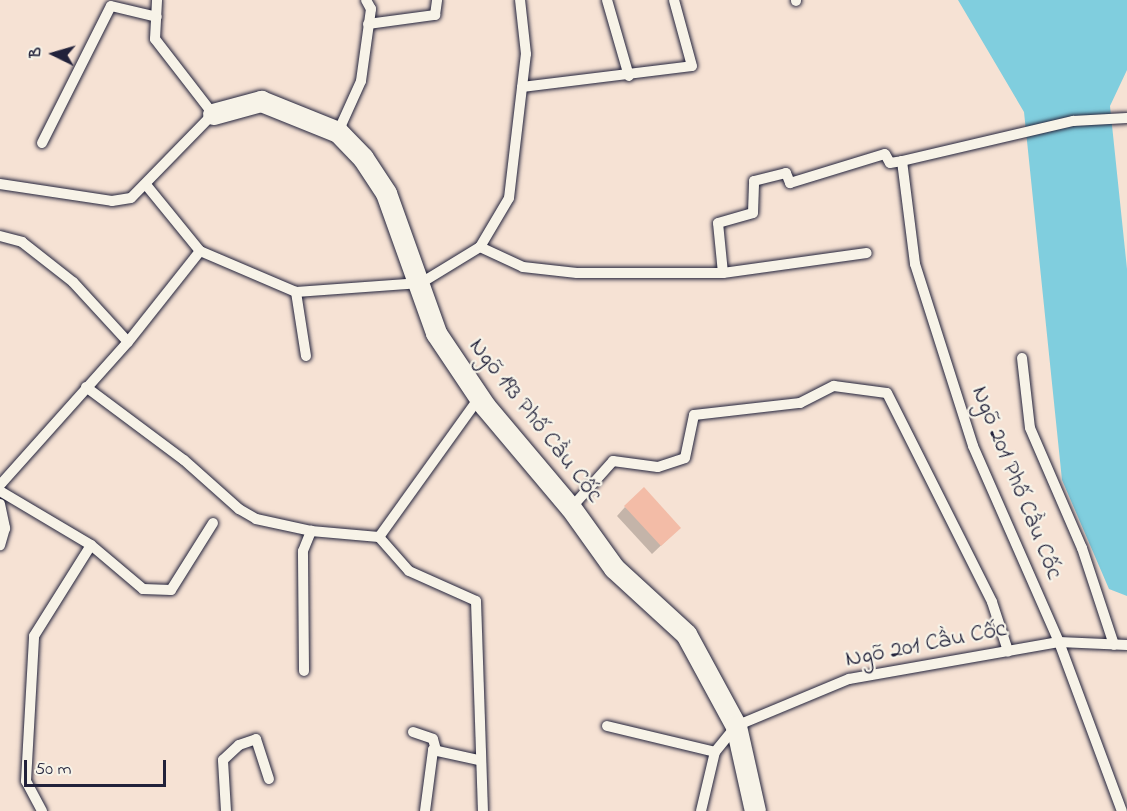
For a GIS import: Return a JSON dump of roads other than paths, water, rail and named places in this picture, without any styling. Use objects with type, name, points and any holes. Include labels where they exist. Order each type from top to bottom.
[{"type":"street","name":"Ngõ 193 Phố Cầu Cốc","points":[[213,114],[261,101],[338,132],[386,193],[421,283],[436,333],[479,398],[571,508],[614,568],[686,634],[736,726],[755,811]]},
{"type":"lane","points":[[0,184],[112,201],[130,198],[147,186],[213,114],[155,39],[158,0]]},
{"type":"lane","points":[[338,132],[361,81],[368,24],[366,0]]},
{"type":"lane","points":[[368,24],[435,15],[437,0]]},
{"type":"lane","points":[[147,186],[200,251],[296,292],[421,283],[480,246],[509,198],[526,54],[520,0]]},
{"type":"lane","points":[[608,0],[629,76]]},
{"type":"lane","points":[[522,87],[629,76],[692,66],[674,0]]},
{"type":"lane","points":[[42,143],[97,23],[111,6],[156,17]]},
{"type":"lane","points":[[723,273],[718,223],[753,213],[754,181],[786,173],[790,183],[885,154],[890,163],[902,162],[1073,121],[1127,118]]},
{"type":"lane","name":"Ngõ 201 Phố Cầu Cốc","points":[[902,162],[915,264],[973,446],[1059,642],[1122,811]]},
{"type":"lane","points":[[0,236],[22,242],[73,282],[128,342]]},
{"type":"lane","points":[[480,246],[523,267],[577,273],[723,273],[867,253]]},
{"type":"lane","points":[[0,485],[128,342],[200,251]]},
{"type":"lane","points":[[296,292],[306,356]]},
{"type":"lane","points":[[1022,358],[1030,428],[1082,548],[1114,645]]},
{"type":"lane","points":[[571,508],[614,461],[658,468],[685,458],[694,416],[800,403],[834,386],[887,393],[992,602],[1008,651]]},
{"type":"lane","points":[[86,387],[256,519],[311,531],[379,537],[409,571],[476,601],[479,760],[483,811]]},
{"type":"lane","points":[[379,537],[479,398]]},
{"type":"lane","points":[[0,490],[91,545],[143,589],[171,590],[213,523]]},
{"type":"lane","points":[[0,504],[5,528],[0,545]]},
{"type":"lane","points":[[304,671],[303,551],[311,531]]},
{"type":"lane","points":[[42,811],[26,781],[34,636],[91,545]]},
{"type":"lane","name":"Ngõ 201 Cầu Cốc","points":[[736,726],[849,679],[1059,642],[1127,645]]},
{"type":"lane","points":[[607,726],[715,752]]},
{"type":"lane","points":[[701,811],[715,752],[736,726]]},
{"type":"lane","points":[[413,732],[433,739],[436,750]]},
{"type":"lane","points":[[226,811],[223,760],[239,745],[256,739],[269,779]]},
{"type":"lane","points":[[425,811],[431,753],[436,750],[479,760]]},
{"type":"water","points":[[958,0],[1127,0],[1127,70],[1110,106],[1127,269],[1127,596],[1109,589],[1062,480],[1024,112]]}]
